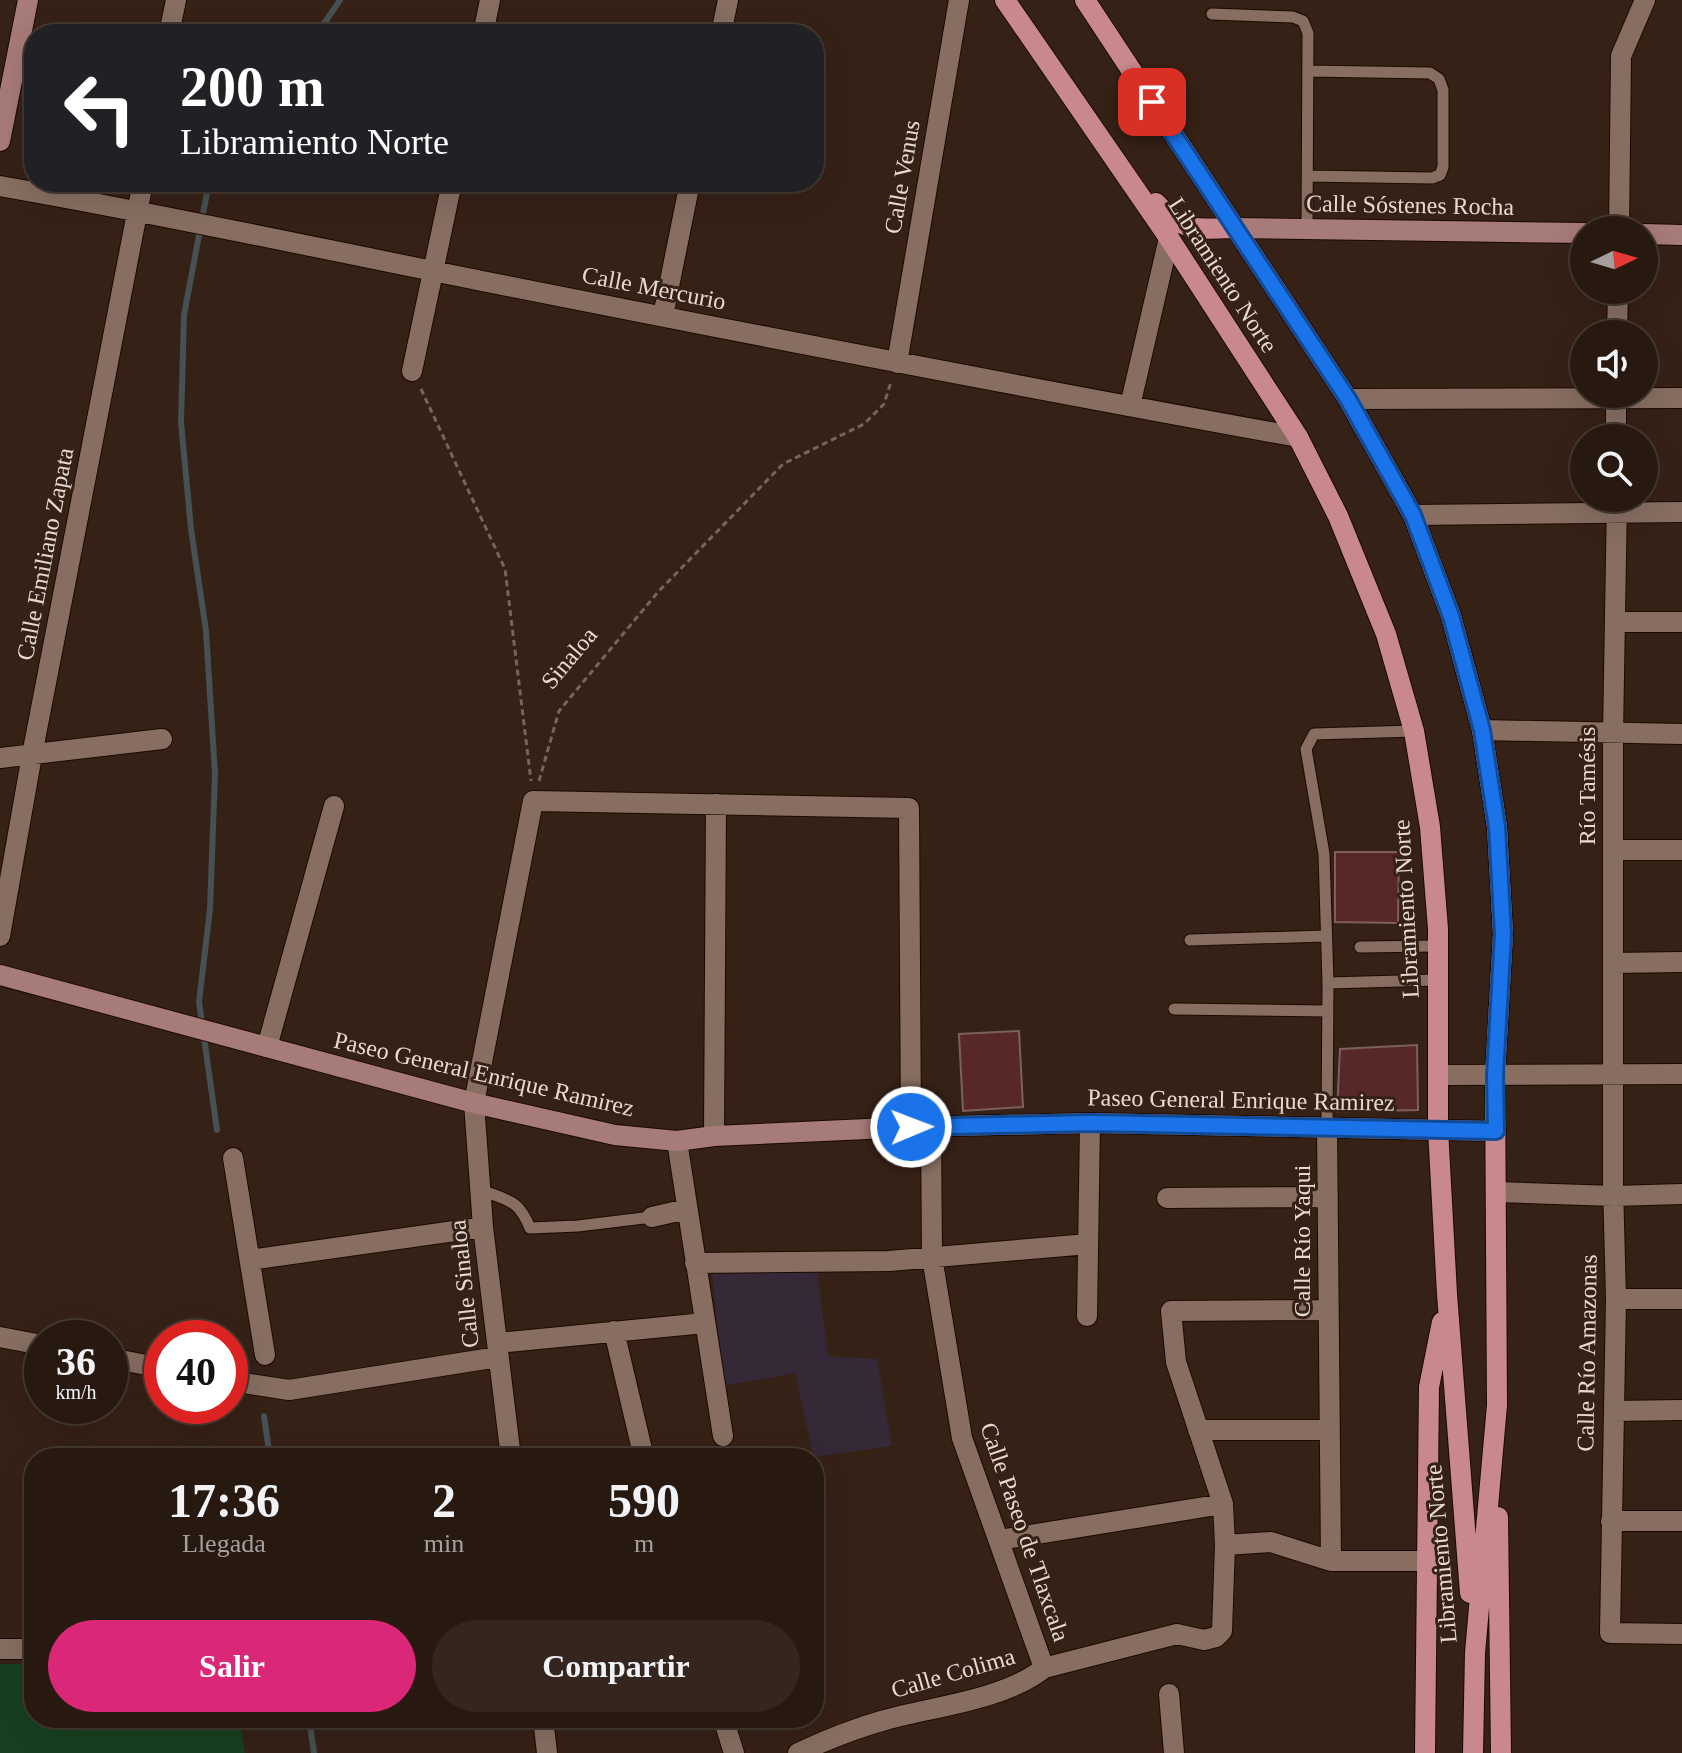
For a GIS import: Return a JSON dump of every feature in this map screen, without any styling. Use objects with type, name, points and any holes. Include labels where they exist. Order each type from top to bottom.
[{"type":"main road","name":"Libramiento Norte","points":[[1005,0],[1169,238],[1298,437],[1338,516],[1386,634],[1414,731],[1430,827],[1438,946],[1438,1129],[1447,1294],[1475,1653]]},
{"type":"main road","name":"Libramiento Norte","points":[[1085,0],[1348,399],[1413,515],[1451,616],[1482,730],[1497,827],[1503,934],[1495,1075],[1497,1405],[1475,1653]]},
{"type":"main road","points":[[1085,116],[1100,120],[1172,221],[1192,229],[1235,228]]},
{"type":"main road","points":[[1425,1753],[1429,1387],[1447,1294]]},
{"type":"main road","points":[[1497,1405],[1501,1753]]},
{"type":"main road","points":[[1473,1753],[1475,1653]]},
{"type":"street","points":[[0,141],[28,0]]},
{"type":"street","points":[[171,24],[176,0]]},
{"type":"street","points":[[485,24],[490,0]]},
{"type":"street","points":[[723,24],[728,0]]},
{"type":"street","name":"Calle Venus","points":[[897,363],[959,0]]},
{"type":"street","points":[[1619,216],[1621,56],[1645,0]]},
{"type":"street","name":"Calle Mercurio","points":[[0,186],[24,190]]},
{"type":"street","name":"Calle Mercurio","points":[[34,192],[200,222],[897,363],[1298,437]]},
{"type":"street","name":"Calle Emiliano Zapata","points":[[0,936],[141,192]]},
{"type":"street","points":[[412,371],[450,192]]},
{"type":"street","points":[[663,316],[688,192]]},
{"type":"street","name":"Calle Sóstenes Rocha","points":[[1235,228],[1570,233]]},
{"type":"street","points":[[1658,234],[1682,235]]},
{"type":"street","points":[[1130,406],[1169,238]]},
{"type":"street","points":[[1348,399],[1570,397]]},
{"type":"street","points":[[1658,397],[1682,398]]},
{"type":"street","points":[[1413,515],[1570,507]]},
{"type":"street","points":[[1658,509],[1682,512]]},
{"type":"street","name":"Río Tamésis","points":[[1614,1073],[1613,735],[1618,512]]},
{"type":"street","points":[[1616,622],[1682,622]]},
{"type":"street","points":[[1482,730],[1682,734]]},
{"type":"street","points":[[0,758],[162,739]]},
{"type":"street","points":[[474,1103],[533,801],[716,804],[714,1136]]},
{"type":"street","name":"Calle Paseo de Tlaxcala","points":[[716,804],[909,808],[921,1127],[932,1212],[932,1257],[962,1438],[1044,1668]]},
{"type":"street","points":[[267,1047],[334,806]]},
{"type":"street","points":[[1613,850],[1682,850]]},
{"type":"street","points":[[1613,963],[1682,962]]},
{"type":"street","name":"Paseo General Enrique Ramirez","points":[[0,975],[474,1103],[615,1135],[677,1141],[714,1136],[1090,1123],[1496,1131]]},
{"type":"street","name":"Calle Río Amazonas","points":[[1614,1073],[1616,1299],[1610,1633],[1682,1634]]},
{"type":"street","points":[[1439,1075],[1682,1074]]},
{"type":"street","name":"Calle Sinaloa","points":[[474,1103],[483,1227],[510,1448]]},
{"type":"street","points":[[1087,1316],[1090,1123]]},
{"type":"street","name":"Calle Río Yaqui","points":[[1327,1127],[1331,1561]]},
{"type":"street","points":[[677,1141],[723,1436]]},
{"type":"street","points":[[233,1158],[265,1355]]},
{"type":"street","points":[[1496,1192],[1614,1196],[1682,1194]]},
{"type":"street","points":[[1167,1198],[1328,1197]]},
{"type":"street","points":[[652,1217],[687,1209]]},
{"type":"street","points":[[250,1260],[483,1227]]},
{"type":"street","points":[[695,1263],[889,1261],[1088,1244]]},
{"type":"street","points":[[1616,1299],[1682,1299]]},
{"type":"street","points":[[1328,1310],[1171,1311],[1176,1362],[1223,1504],[1225,1545],[1271,1542],[1331,1561],[1428,1561]]},
{"type":"street","points":[[248,1384],[289,1390],[614,1331],[705,1323]]},
{"type":"street","points":[[614,1331],[642,1448]]},
{"type":"street","points":[[0,1337],[24,1342]]},
{"type":"street","points":[[1614,1411],[1682,1410]]},
{"type":"street","points":[[1198,1430],[1329,1430]]},
{"type":"street","points":[[999,1540],[1223,1504]]},
{"type":"street","points":[[1611,1521],[1682,1521]]},
{"type":"street","name":"Calle Colima","points":[[810,1750],[882,1720],[971,1700],[1033,1677],[1044,1668],[1177,1634],[1204,1640],[1216,1637],[1222,1631],[1225,1545]]},
{"type":"street","points":[[0,1649],[24,1649]]},
{"type":"street","points":[[1169,1694],[1174,1753]]},
{"type":"street","points":[[544,1728],[547,1753]]},
{"type":"street","points":[[726,1728],[734,1753]]},
{"type":"lane","points":[[1212,14],[1293,17],[1303,21],[1308,33],[1307,229]]},
{"type":"lane","points":[[1307,176],[1432,178],[1440,175],[1443,167],[1443,90],[1439,79],[1430,73],[1308,71]]},
{"type":"lane","name":"Calle Río Yaqui","points":[[1327,1127],[1328,983],[1324,854],[1306,749],[1314,734],[1414,731]]},
{"type":"lane","points":[[1190,940],[1326,936]]},
{"type":"lane","points":[[1360,947],[1438,946]]},
{"type":"lane","points":[[1328,983],[1437,980]]},
{"type":"lane","points":[[1174,1009],[1328,1011]]},
{"type":"lane","points":[[481,1190],[515,1203],[522,1209],[530,1228],[652,1217]]},
{"type":"path","name":"Sinaloa","points":[[533,801],[559,711],[568,699],[658,592],[783,464],[864,424],[884,404],[897,363]]},
{"type":"path","points":[[412,371],[505,569],[533,801]]},
{"type":"shaded area","points":[[816,1264],[828,1356],[877,1359],[892,1446],[824,1456],[824,1448],[812,1448],[795,1373],[723,1386],[712,1270]]},
{"type":"green space","points":[[0,1664],[24,1664],[24,1728],[241,1728],[245,1753],[0,1753]]},
{"type":"building","points":[[1335,852],[1399,852],[1398,923],[1335,922]]},
{"type":"building","points":[[1019,1031],[1023,1107],[963,1111],[959,1034]]},
{"type":"building","points":[[1417,1045],[1418,1110],[1337,1112],[1340,1049]]},
{"type":"waterway","points":[[324,24],[340,0]]},
{"type":"waterway","points":[[207,192],[184,315],[181,422],[191,529],[206,631],[215,774],[210,909],[199,1002],[217,1130]]},
{"type":"waterway","points":[[264,1416],[269,1448]]},
{"type":"waterway","points":[[310,1728],[314,1753]]},
{"type":"route","points":[[911,1127],[1090,1123],[1496,1131],[1495,1075],[1503,934],[1497,827],[1482,730],[1451,616],[1413,515],[1348,399],[1152,102]]}]
